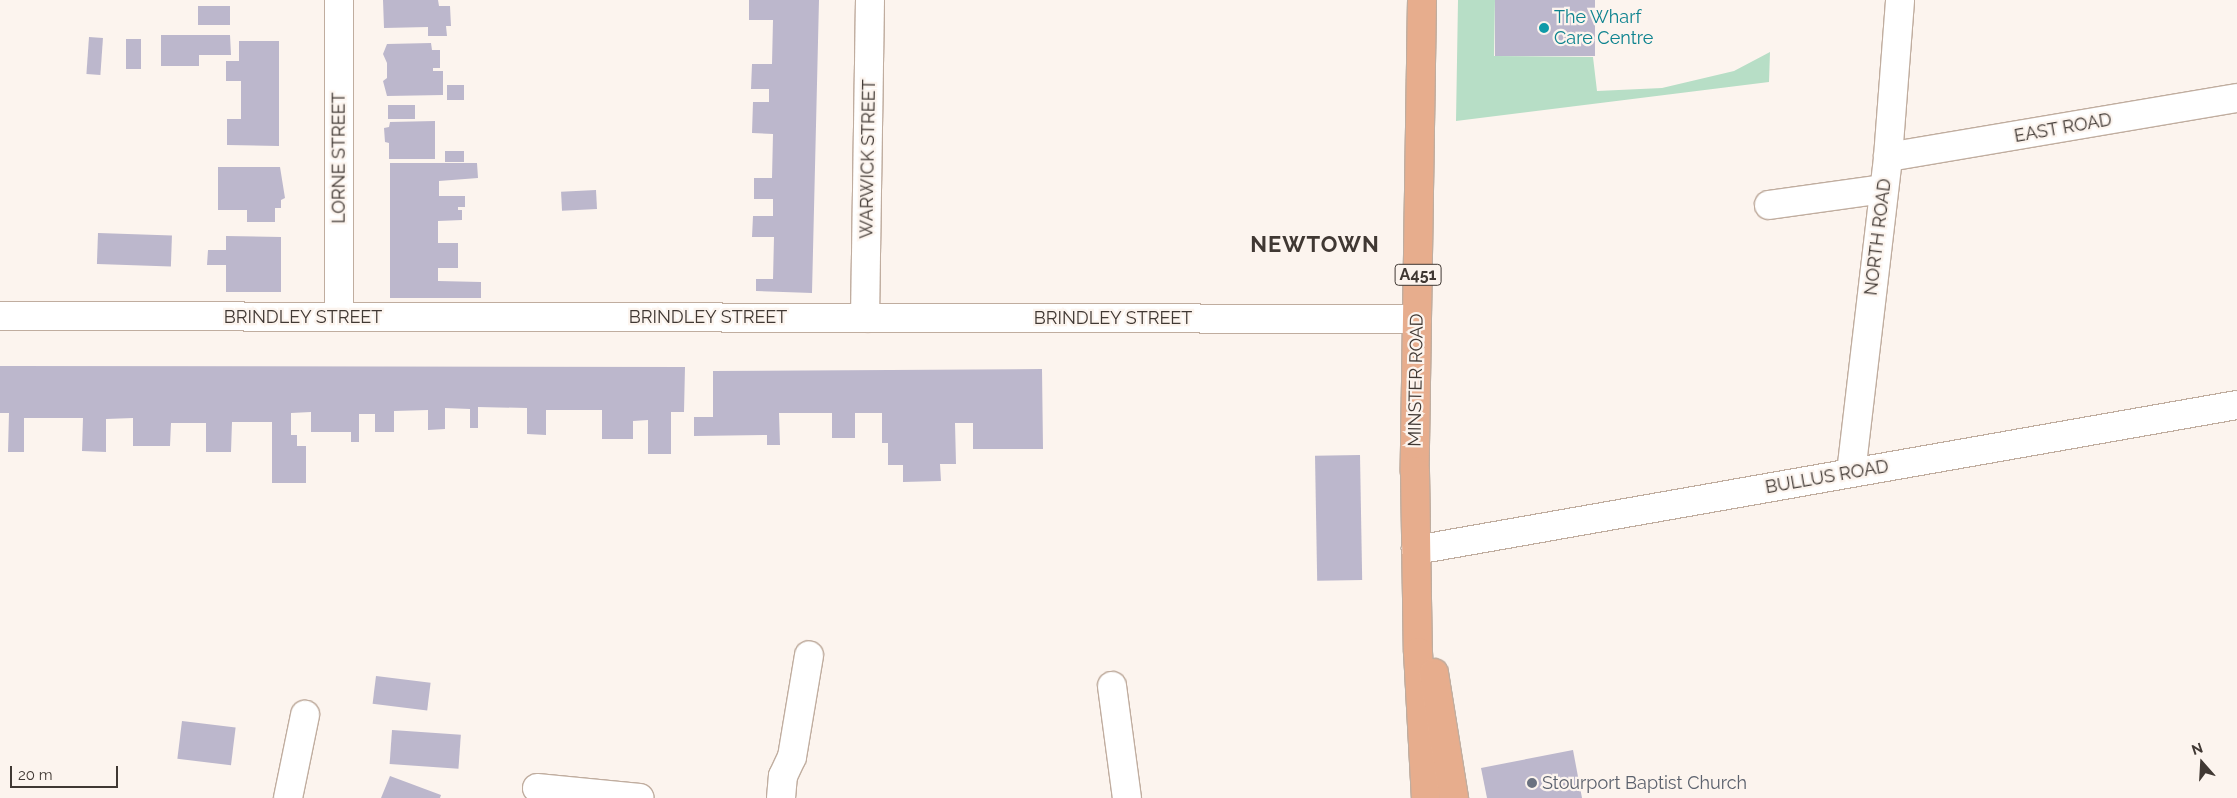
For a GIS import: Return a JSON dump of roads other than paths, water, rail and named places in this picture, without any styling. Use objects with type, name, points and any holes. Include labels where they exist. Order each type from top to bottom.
[{"type":"main road","name":"MINSTER ROAD","points":[[1422,0],[1417,319],[1416,550],[1426,798]]},
{"type":"main road","name":"MINSTER ROAD","points":[[1416,550],[1454,798]]},
{"type":"street","name":"LORNE STREET","points":[[339,317],[340,0]]},
{"type":"street","name":"WARWICK STREET","points":[[865,318],[870,0]]},
{"type":"street","name":"NORTH ROAD","points":[[1852,473],[1888,157],[1900,0]]},
{"type":"street","name":"EAST ROAD","points":[[1888,157],[2237,98]]},
{"type":"street","points":[[1769,205],[1884,189]]},
{"type":"street","name":"BRINDLEY STREET","points":[[0,316],[1417,319]]},
{"type":"street","name":"BULLUS ROAD","points":[[1416,550],[2237,405]]},
{"type":"street","points":[[782,787],[792,757],[810,655]]},
{"type":"street","points":[[1112,686],[1127,798]]},
{"type":"street","points":[[288,798],[305,715]]},
{"type":"street","points":[[537,788],[640,798]]},
{"type":"place","name":"The Wharf Care Centre","points":[[1544,28]]},
{"type":"place","name":"Stourport Baptist Church","points":[[1532,783]]},
{"type":"district","name":"NEWTOWN","points":[[1315,245]]}]
